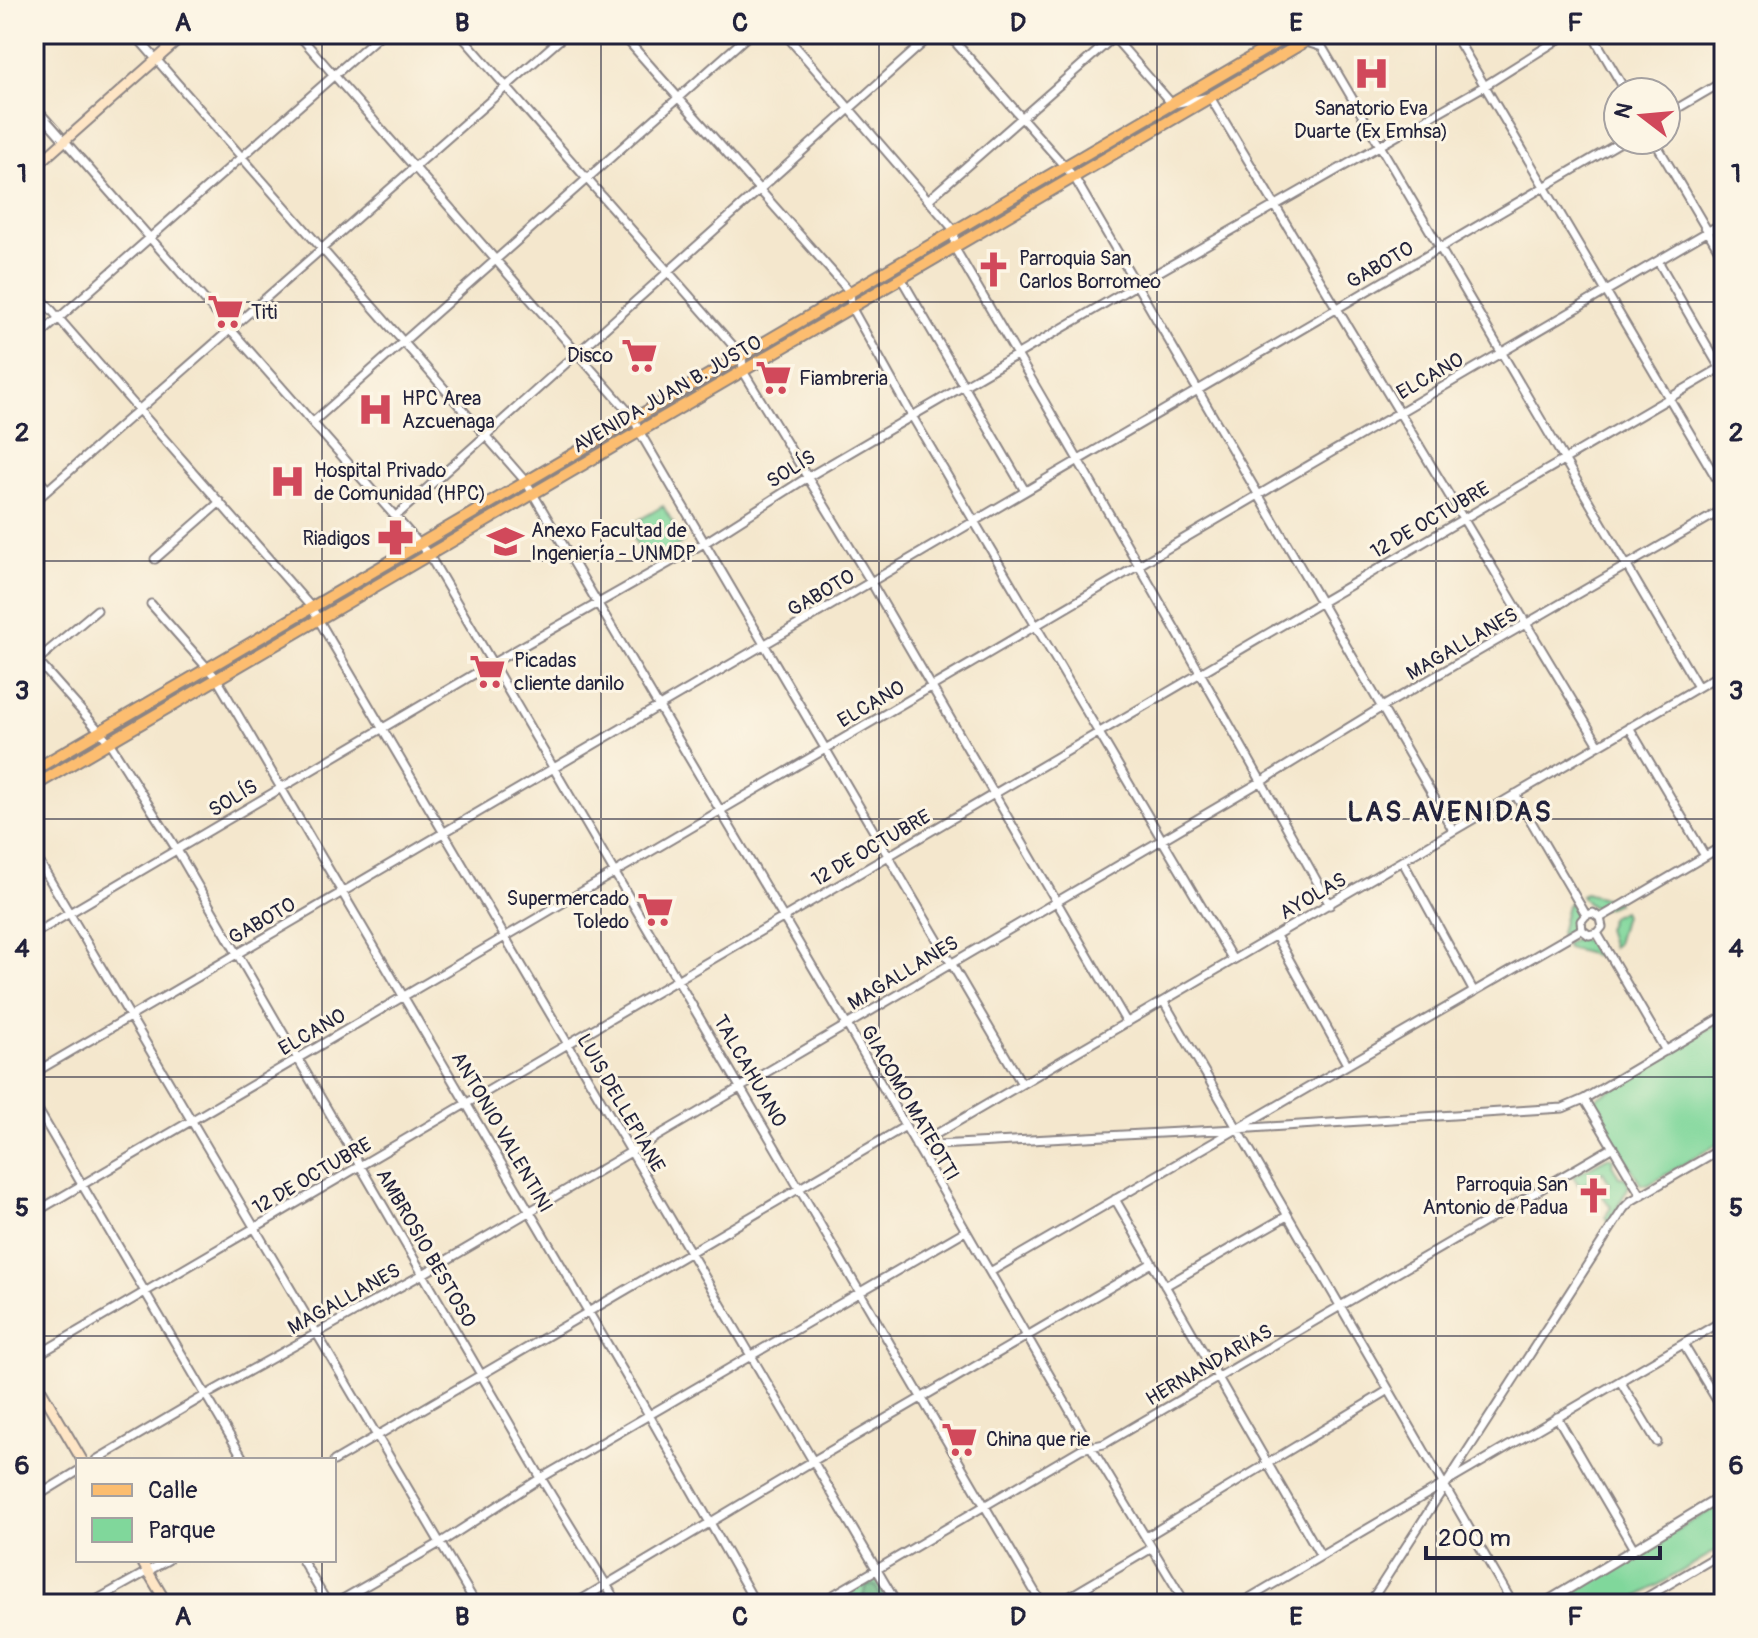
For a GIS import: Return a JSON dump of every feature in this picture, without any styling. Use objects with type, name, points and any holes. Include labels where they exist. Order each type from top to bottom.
[{"type":"main road","points":[[34,168],[185,34]]},
{"type":"main road","name":"AVENIDA JUAN B. JUSTO","points":[[34,786],[1318,34]]},
{"type":"main road","name":"AVENIDA JUAN B. JUSTO","points":[[34,770],[1287,35]]},
{"type":"main road","points":[[34,1378],[81,1458]]},
{"type":"main road","points":[[142,1562],[167,1604]]},
{"type":"street","name":"GIACOMO MATEOTTI","points":[[134,34],[526,482],[722,810],[1091,1447],[1186,1604]]},
{"type":"street","points":[[298,34],[634,418],[1022,1084]]},
{"type":"street","points":[[34,340],[381,34]]},
{"type":"street","points":[[460,34],[742,356],[743,371],[871,582],[1127,1023]]},
{"type":"street","points":[[34,502],[566,34]]},
{"type":"street","points":[[622,34],[850,292],[851,307],[912,416],[1233,960]]},
{"type":"street","points":[[313,422],[750,34]]},
{"type":"street","points":[[785,34],[955,231],[954,247],[1137,566],[1202,672],[1330,905]]},
{"type":"street","points":[[396,516],[933,34]]},
{"type":"street","points":[[948,34],[1074,177],[1453,830]]},
{"type":"street","points":[[1454,34],[1724,491]]},
{"type":"street","name":"SOLÍS","points":[[34,934],[493,663],[706,542],[808,477],[1136,285],[1486,85],[1567,34]]},
{"type":"street","points":[[1592,34],[1617,76]]},
{"type":"street","points":[[928,200],[1114,35],[1172,104],[1210,97],[1599,745]]},
{"type":"street","points":[[1287,35],[1322,47],[1698,687]]},
{"type":"street","points":[[1682,106],[1724,81]]},
{"type":"street","name":"TALCAHUANO","points":[[34,106],[429,555],[1042,1604]]},
{"type":"street","name":"GABOTO","points":[[34,1073],[1602,153]]},
{"type":"street","points":[[1663,156],[1724,259]]},
{"type":"street","name":"ELCANO","points":[[34,1213],[1724,222]]},
{"type":"street","points":[[1658,261],[1722,367]]},
{"type":"street","points":[[901,278],[1025,491]]},
{"type":"street","name":"LUIS DELLEPIANE","points":[[34,290],[311,607],[897,1604]]},
{"type":"street","name":"12 DE OCTUBRE","points":[[34,1357],[1722,367]]},
{"type":"street","points":[[34,475],[48,490]]},
{"type":"street","points":[[155,559],[220,502]]},
{"type":"street","name":"MAGALLANES","points":[[99,1458],[530,1212],[1262,781],[1382,707],[1724,509]]},
{"type":"street","name":"ANTONIO VALENTINI","points":[[151,604],[217,679],[649,1415],[756,1604]]},
{"type":"street","points":[[35,660],[97,610]]},
{"type":"street","name":"AMBROSIO BESTOSO","points":[[35,660],[109,742],[177,850],[541,1478],[618,1604]]},
{"type":"street","name":"AYOLAS","points":[[916,1146],[1724,672]]},
{"type":"street","points":[[1629,727],[1705,856]]},
{"type":"street","points":[[1515,794],[1586,915]]},
{"type":"street","points":[[1600,918],[1724,845]]},
{"type":"street","points":[[34,853],[476,1604]]},
{"type":"street","points":[[1403,862],[1474,992]]},
{"type":"street","points":[[1595,914],[1600,918],[1602,927],[1597,933],[1588,934],[1582,929],[1581,921],[1586,915],[1595,914]]},
{"type":"street","points":[[990,1272],[1582,929]]},
{"type":"street","points":[[1597,933],[1666,1051]]},
{"type":"street","points":[[1276,936],[1347,1064]]},
{"type":"street","points":[[1164,1002],[1513,1604]]},
{"type":"street","points":[[916,1146],[1563,1108],[1584,1099],[1724,1016]]},
{"type":"street","points":[[1584,1099],[1641,1195]]},
{"type":"street","points":[[34,1103],[243,1458]]},
{"type":"street","points":[[336,1460],[904,1127]]},
{"type":"street","name":"HERNANDARIAS","points":[[818,1604],[1081,1449],[1104,1444],[1219,1379],[1613,1147]]},
{"type":"street","points":[[1369,1604],[1624,1208],[1641,1195],[1724,1149]]},
{"type":"street","points":[[1115,1199],[1321,1556]]},
{"type":"street","points":[[1165,1286],[1287,1216]]},
{"type":"street","points":[[303,1562],[331,1604],[440,1543],[541,1478],[965,1231]]},
{"type":"street","points":[[574,1604],[1152,1263]]},
{"type":"street","points":[[1239,1604],[1724,1320]]},
{"type":"street","points":[[1683,1344],[1724,1412]]},
{"type":"street","points":[[1620,1381],[1657,1442]]},
{"type":"street","points":[[1146,1537],[1389,1390]]},
{"type":"street","points":[[1557,1417],[1634,1549]]},
{"type":"street","points":[[34,1498],[76,1472]]},
{"type":"street","points":[[1543,1604],[1724,1495]]},
{"type":"street","points":[[1057,1604],[1152,1548]]},
{"type":"street","points":[[1635,1604],[1721,1554],[1724,1566]]},
{"type":"street","points":[[89,1604],[165,1562]]},
{"type":"green space","points":[[663,506],[684,542],[647,563],[627,527]]},
{"type":"green space","points":[[1585,893],[1617,903],[1606,908],[1592,907],[1581,895]]},
{"type":"green space","points":[[1570,902],[1574,921],[1561,936],[1567,905]]},
{"type":"green space","points":[[1622,911],[1624,915],[1616,944],[1612,947],[1606,929],[1611,917]]},
{"type":"green space","points":[[1576,938],[1594,943],[1600,953],[1594,955],[1567,948],[1565,944]]},
{"type":"green space","points":[[1724,1019],[1724,1140],[1648,1185],[1641,1184],[1594,1109],[1595,1099]]},
{"type":"green space","points":[[1609,1157],[1613,1158],[1612,1164],[1619,1177],[1626,1178],[1629,1186],[1609,1223],[1605,1217],[1611,1207],[1599,1191],[1610,1184],[1603,1172],[1580,1187],[1573,1176]]},
{"type":"green space","points":[[1724,1502],[1724,1546],[1626,1604],[1552,1604]]},
{"type":"green space","points":[[872,1579],[878,1582],[890,1604],[828,1604]]},
{"type":"green space","points":[[867,1585],[875,1586],[885,1604],[867,1604],[863,1596]]},
{"type":"place","name":"Sanatorio Eva Duarte (Ex Emhsa)","points":[[1371,73]]},
{"type":"place","name":"Parroquia San Carlos Borromeo","points":[[993,270]]},
{"type":"place","name":"Titi","points":[[225,312]]},
{"type":"place","name":"Disco","points":[[639,355]]},
{"type":"place","name":"Fiambreria","points":[[773,378]]},
{"type":"place","name":"HPC Area Azcuenaga","points":[[376,410]]},
{"type":"place","name":"Hospital Privado de Comunidad (HPC)","points":[[288,482]]},
{"type":"place","name":"Riadigos","points":[[396,538]]},
{"type":"place","name":"Anexo Facultad de Ingeniería - UNMDP","points":[[505,542]]},
{"type":"place","name":"Picadas cliente danilo","points":[[488,671]]},
{"type":"place","name":"Supermercado Toledo","points":[[655,910]]},
{"type":"place","name":"Parroquia San Antonio de Padua","points":[[1594,1195]]},
{"type":"place","name":"China que rie","points":[[960,1439]]},
{"type":"district","name":"LAS AVENIDAS","points":[[1450,812]]}]
